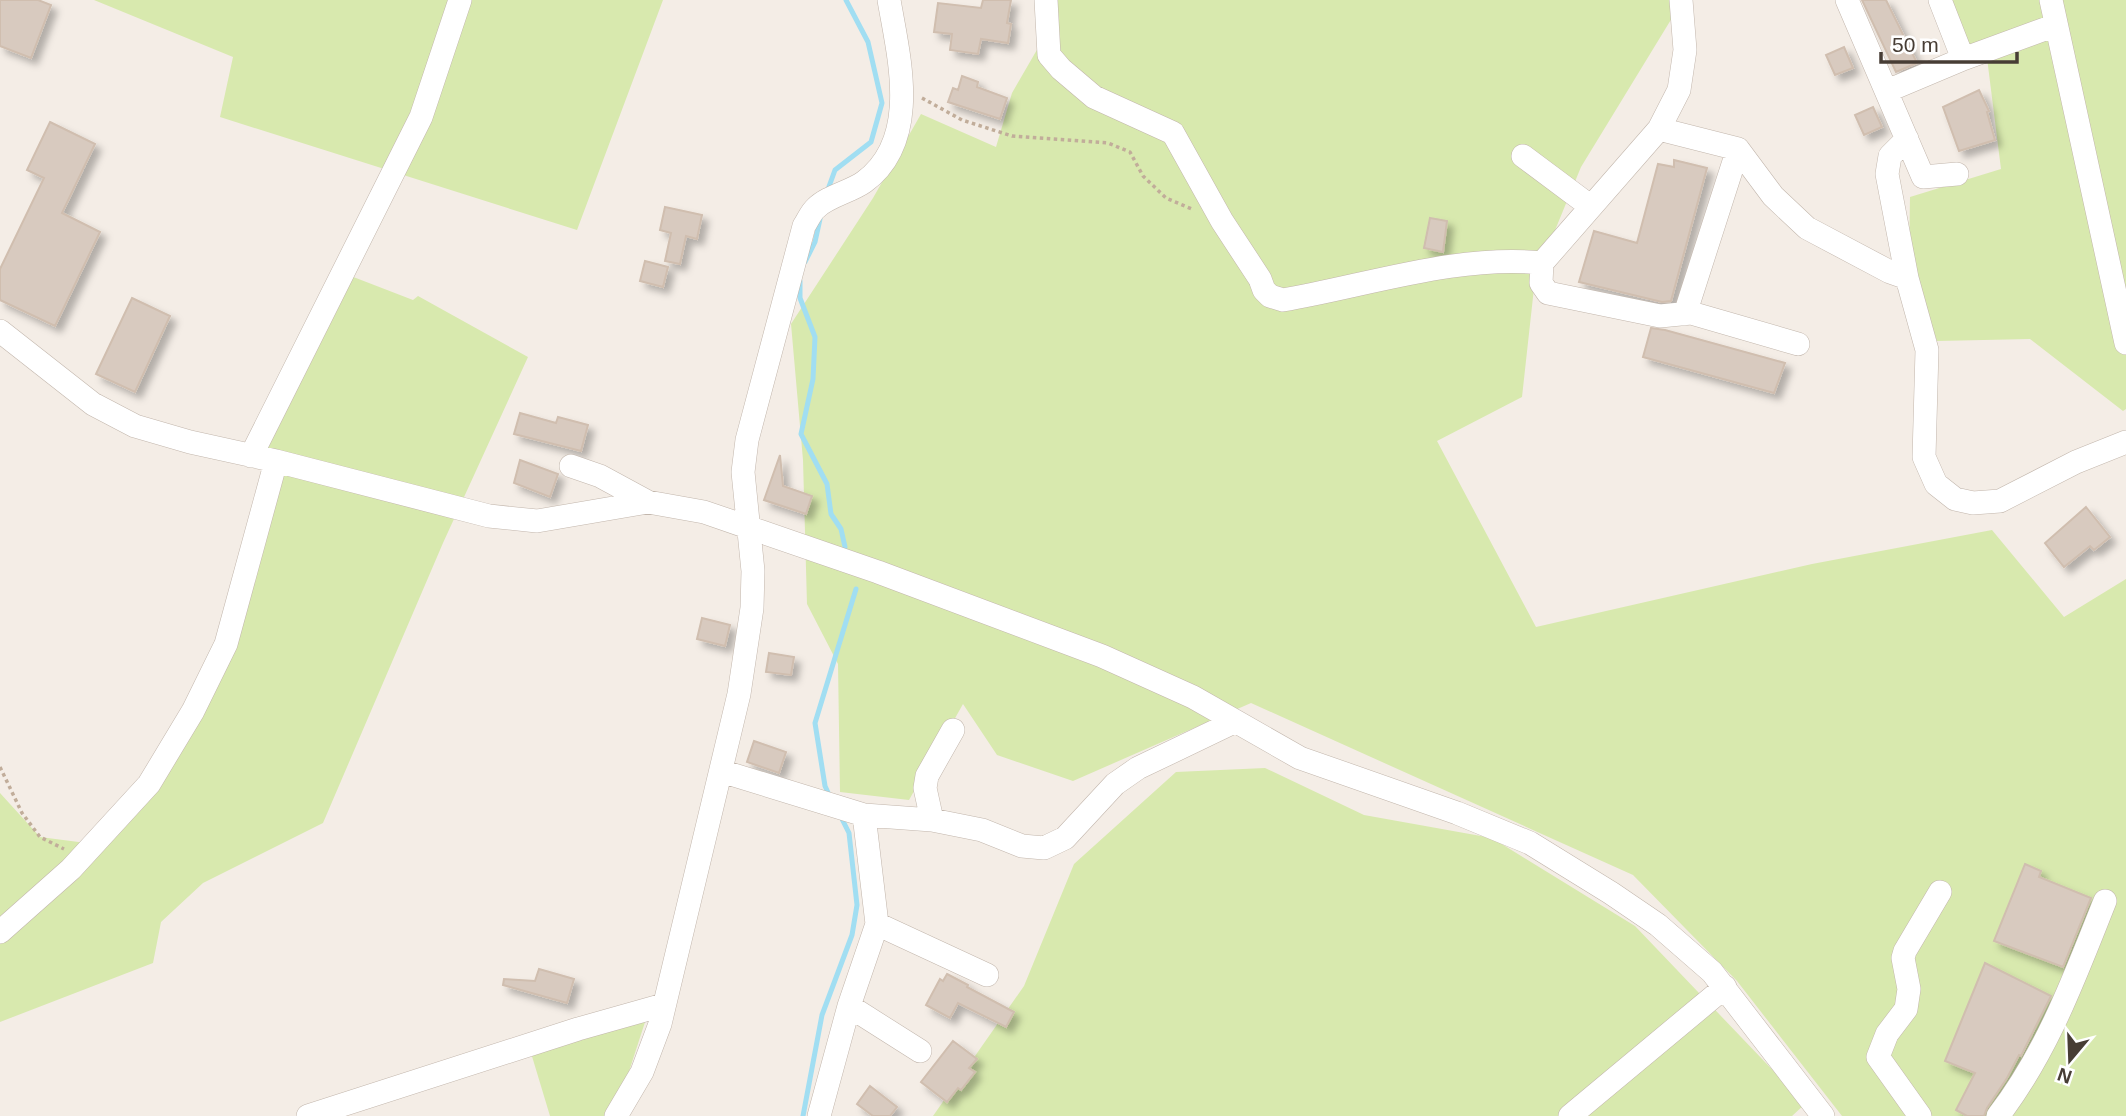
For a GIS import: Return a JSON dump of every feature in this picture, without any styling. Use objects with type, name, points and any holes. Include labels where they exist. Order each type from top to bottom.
[{"type":"street","points":[[251,456],[421,117],[460,0]]},
{"type":"street","points":[[616,1116],[642,1072],[660,1024],[739,694],[752,608],[753,571],[743,472],[747,440],[804,226],[816,207],[864,181],[889,153],[902,110],[903,88],[889,0]]},
{"type":"street","points":[[1046,0],[1049,55],[1094,97],[1173,134],[1222,221],[1270,296],[1283,300],[1442,268],[1519,261],[1542,263]]},
{"type":"street","points":[[1681,0],[1685,50],[1679,90],[1660,128],[1542,263],[1541,283],[1548,293],[1660,316],[1691,313],[1798,344]]},
{"type":"street","points":[[1847,0],[1923,177],[1957,174]]},
{"type":"street","points":[[1940,0],[1964,59]]},
{"type":"street","points":[[2051,0],[2126,343]]},
{"type":"street","points":[[1887,91],[2056,25]]},
{"type":"street","points":[[1660,128],[1738,149],[1773,196],[1807,228],[1890,272],[1908,278]]},
{"type":"street","points":[[1907,139],[1890,156],[1887,174],[1908,278],[1927,349],[1924,457],[1936,484],[1955,499],[1973,503],[2000,500],[2076,462],[2126,442]]},
{"type":"street","points":[[1685,314],[1738,149]]},
{"type":"street","points":[[1523,156],[1590,206]]},
{"type":"street","points":[[0,331],[93,404],[135,426],[190,442],[276,461],[489,516],[537,521],[648,502]]},
{"type":"street","points":[[0,932],[82,858],[149,784],[193,711],[226,644],[276,461]]},
{"type":"street","points":[[571,466],[600,476],[648,502],[704,512],[878,572],[1101,656],[1193,697],[1300,758],[1457,813],[1530,843],[1658,925],[1712,972],[1823,1116]]},
{"type":"street","points":[[721,771],[864,815],[932,820],[982,830],[1022,846],[1044,848],[1065,838],[1115,784],[1127,776],[1234,722]]},
{"type":"street","points":[[932,820],[925,788],[926,776],[953,730]]},
{"type":"street","points":[[819,1116],[849,1006],[877,924],[864,815]]},
{"type":"street","points":[[1920,1116],[1878,1058],[1887,1034],[1906,1009],[1909,989],[1903,958],[1905,951],[1940,892]]},
{"type":"street","points":[[1998,1116],[2020,1088],[2059,1015],[2105,901]]},
{"type":"street","points":[[877,924],[987,975]]},
{"type":"street","points":[[1570,1116],[1725,987]]},
{"type":"street","points":[[308,1116],[578,1029],[663,1005]]},
{"type":"street","points":[[849,1006],[920,1051]]},
{"type":"path","points":[[903,88],[962,120],[1012,136],[1108,143],[1130,152],[1143,176],[1166,198],[1222,221]]},
{"type":"path","points":[[0,766],[22,813],[40,837],[82,858]]},
{"type":"green space","points":[[94,0],[663,0],[577,230],[220,117],[233,57]]},
{"type":"green space","points":[[1045,0],[1683,0],[1581,167],[1535,279],[1522,397],[1437,441],[1536,627],[1812,564],[1992,530],[2064,617],[2126,579],[2126,1116],[1842,1116],[1737,981],[1633,875],[1251,703],[1073,781],[997,755],[963,704],[909,800],[840,792],[838,664],[807,604],[803,460],[791,324],[873,198],[921,114],[996,147],[1012,93],[1038,48]]},
{"type":"green space","points":[[1949,0],[2126,0],[2126,409],[2123,411],[2030,339],[1937,341],[1909,264],[1910,197],[2001,169],[1986,50],[1969,50]]},
{"type":"green space","points":[[343,273],[413,300],[418,296],[528,357],[443,543],[323,823],[203,883],[161,922],[153,963],[0,1022],[0,793],[40,837],[94,844],[174,749],[223,630],[276,462],[256,457]]},
{"type":"green space","points":[[1265,768],[1364,815],[1492,838],[1635,926],[1805,1104],[1792,1116],[933,1116],[1024,986],[1074,864],[1176,772]]},
{"type":"green space","points":[[646,1019],[622,1093],[605,1116],[550,1116],[531,1053]]},
{"type":"building","points":[[0,0],[38,0],[51,5],[31,58],[0,46]]},
{"type":"building","points":[[983,0],[1011,0],[1007,23],[1011,24],[1008,43],[981,39],[978,54],[950,50],[952,34],[934,32],[938,3],[981,8]]},
{"type":"building","points":[[1862,0],[1886,0],[1917,63],[1896,72]]},
{"type":"building","points":[[1844,47],[1853,68],[1835,75],[1826,55]]},
{"type":"building","points":[[962,76],[978,82],[977,87],[1007,98],[1000,119],[948,102],[953,88],[958,90]]},
{"type":"building","points":[[1979,90],[1989,111],[1987,112],[1995,140],[1959,151],[1943,107]]},
{"type":"building","points":[[1873,107],[1882,127],[1864,135],[1855,115]]},
{"type":"building","points":[[50,122],[95,144],[62,213],[100,232],[55,326],[0,300],[0,269],[44,178],[27,170]]},
{"type":"building","points":[[1674,160],[1707,168],[1671,301],[1662,302],[1579,282],[1594,231],[1637,243],[1658,164],[1674,167]]},
{"type":"building","points":[[665,207],[702,215],[697,239],[686,236],[680,264],[665,261],[671,233],[660,230]]},
{"type":"building","points":[[1430,218],[1447,221],[1443,252],[1424,248]]},
{"type":"building","points":[[645,261],[668,267],[663,287],[640,281]]},
{"type":"building","points":[[132,298],[170,316],[135,392],[96,374]]},
{"type":"building","points":[[1651,328],[1785,363],[1774,393],[1643,357]]},
{"type":"building","points":[[520,413],[556,423],[558,417],[588,425],[581,451],[514,434]]},
{"type":"building","points":[[780,455],[783,486],[812,496],[806,514],[764,500]]},
{"type":"building","points":[[520,460],[558,474],[550,497],[514,483]]},
{"type":"building","points":[[2086,507],[2110,537],[2094,550],[2090,546],[2064,567],[2045,543]]},
{"type":"building","points":[[702,618],[730,625],[725,646],[697,639]]},
{"type":"building","points":[[769,653],[794,657],[791,675],[766,672]]},
{"type":"building","points":[[754,741],[786,752],[779,773],[747,762]]},
{"type":"building","points":[[2025,864],[2041,871],[2039,877],[2091,898],[2063,967],[1994,941]]},
{"type":"building","points":[[1985,963],[2051,996],[2021,1056],[2019,1055],[1984,1116],[1967,1116],[1956,1110],[1975,1073],[1945,1061]]},
{"type":"building","points":[[539,969],[574,979],[567,1003],[503,985],[504,979],[535,981]]},
{"type":"building","points":[[947,974],[1014,1012],[1006,1027],[958,1003],[950,1018],[926,1005],[940,979],[943,981]]},
{"type":"building","points":[[953,1041],[977,1059],[969,1068],[975,1072],[947,1102],[921,1082]]},
{"type":"building","points":[[870,1086],[897,1107],[890,1116],[873,1116],[857,1104]]},
{"type":"waterway","points":[[827,192],[835,170],[871,142],[882,103],[868,42],[846,0]]},
{"type":"waterway","points":[[805,262],[815,242],[820,219]]},
{"type":"waterway","points":[[800,281],[800,298],[815,337],[813,379],[801,434],[827,484],[831,514],[841,529],[845,547]]},
{"type":"waterway","points":[[830,797],[825,786],[815,723],[856,589]]},
{"type":"waterway","points":[[803,1116],[822,1015],[852,935],[857,905],[849,833],[840,815]]}]
